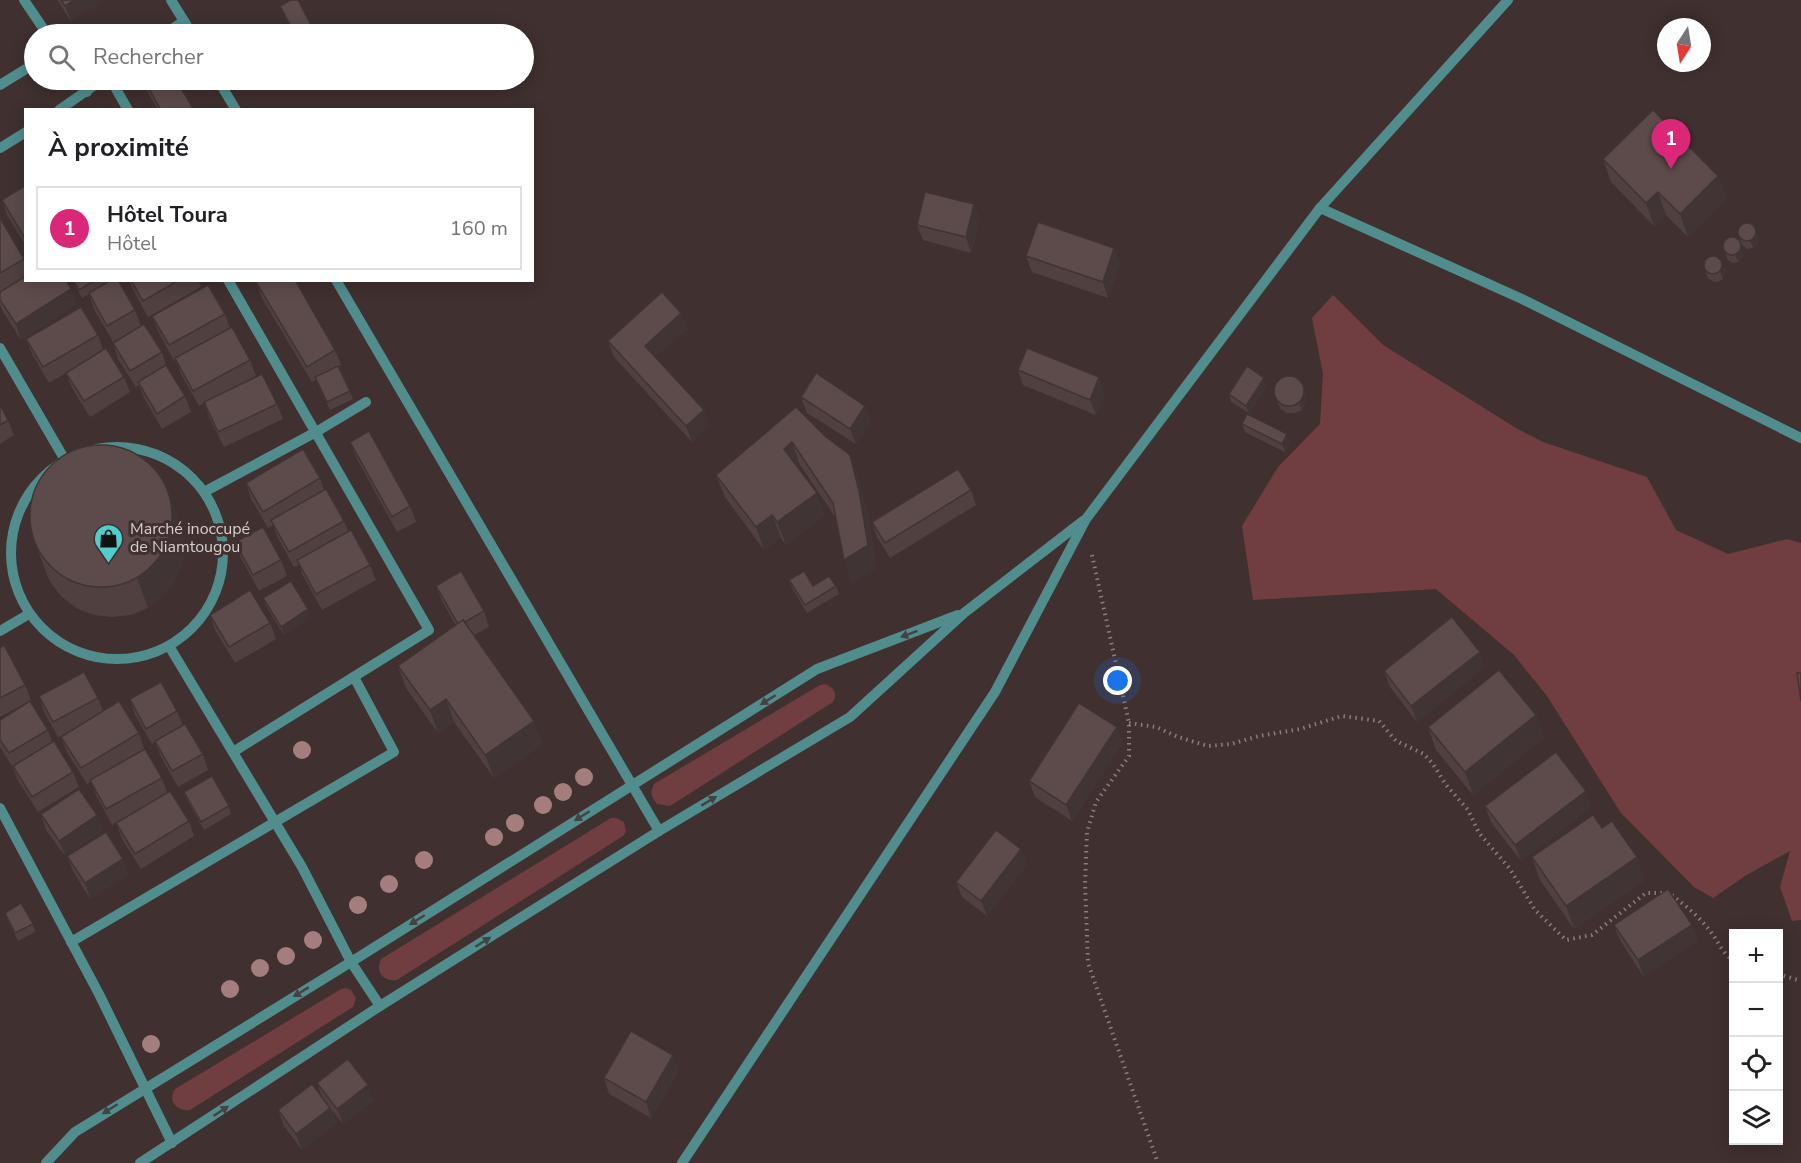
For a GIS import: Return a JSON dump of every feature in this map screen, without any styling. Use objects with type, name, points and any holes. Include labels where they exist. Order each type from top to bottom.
[{"type":"street","points":[[24,0],[40,24]]},
{"type":"street","points":[[171,0],[186,24]]},
{"type":"street","points":[[682,1163],[995,692],[1086,519],[1320,208],[1508,0]]},
{"type":"street","points":[[180,24],[184,21]]},
{"type":"street","points":[[0,85],[24,70]]},
{"type":"street","points":[[62,108],[90,90]]},
{"type":"street","points":[[117,90],[127,108]]},
{"type":"street","points":[[224,90],[235,108]]},
{"type":"street","points":[[0,148],[24,133]]},
{"type":"street","points":[[1320,208],[1522,299],[1801,438]]},
{"type":"street","points":[[229,282],[429,630],[233,752]]},
{"type":"street","points":[[337,282],[659,831]]},
{"type":"street","points":[[0,348],[65,460]]},
{"type":"street","points":[[204,492],[316,432],[366,402]]},
{"type":"street","points":[[107,447],[129,447],[151,452],[171,461],[189,475],[204,492],[215,511],[224,554],[221,576],[214,597],[202,617],[188,633],[169,646],[149,654],[127,658],[105,658],[82,653],[62,644],[44,631],[29,614],[19,595],[12,573],[10,551],[13,529],[20,508],[31,489],[46,473],[65,460],[85,451],[107,447]]},
{"type":"street","points":[[140,1163],[380,1006],[659,831],[850,717],[964,613],[1086,519]]},
{"type":"street","points":[[46,1163],[75,1131],[351,962],[817,669],[964,613]]},
{"type":"street","points":[[0,631],[29,614]]},
{"type":"street","points":[[169,646],[302,867],[351,962],[380,1006]]},
{"type":"street","points":[[72,942],[394,752],[354,677]]},
{"type":"street","points":[[0,808],[72,942],[172,1143]]},
{"type":"path","points":[[1086,519],[1096,576],[1129,723],[1129,756],[1096,802],[1087,832],[1085,883],[1088,963],[1158,1163]]},
{"type":"path","points":[[1129,723],[1156,728],[1208,746],[1231,744],[1259,736],[1300,729],[1342,716],[1378,721],[1396,741],[1424,754],[1433,764],[1446,785],[1468,810],[1479,833],[1510,869],[1535,910],[1566,940],[1592,935],[1646,893],[1669,893],[1689,909],[1712,933],[1729,958]]},
{"type":"path","points":[[1783,975],[1801,981]]},
{"type":"shaded area","points":[[1333,295],[1383,345],[1516,428],[1543,442],[1647,477],[1676,530],[1728,554],[1787,539],[1801,543],[1801,920],[1792,921],[1780,887],[1790,851],[1745,876],[1713,898],[1694,887],[1621,813],[1547,696],[1514,655],[1436,589],[1253,600],[1242,526],[1278,467],[1320,424],[1323,374],[1312,318]]},
{"type":"shaded area","points":[[825,684],[834,691],[833,702],[670,806],[657,804],[652,797],[654,784]]},
{"type":"shaded area","points":[[611,818],[624,822],[626,832],[623,836],[397,980],[384,978],[379,968],[381,959]]},
{"type":"shaded area","points":[[346,988],[351,990],[356,998],[353,1007],[190,1110],[181,1109],[175,1105],[172,1098],[175,1089]]},
{"type":"building","points":[[61,0],[74,0],[65,6]]},
{"type":"building","points":[[291,0],[298,0],[310,24],[290,24],[280,6]]},
{"type":"building","points":[[150,90],[182,90],[193,108],[160,108]]},
{"type":"building","points":[[1653,110],[1718,176],[1680,214],[1658,192],[1646,203],[1603,159]]},
{"type":"building","points":[[24,186],[24,237],[2,200]]},
{"type":"building","points":[[925,192],[974,204],[966,237],[917,225]]},
{"type":"building","points":[[0,218],[24,259],[0,273]]},
{"type":"building","points":[[1038,222],[1114,248],[1103,282],[1026,256]]},
{"type":"building","points":[[1747,223],[1753,226],[1756,232],[1753,238],[1747,241],[1741,238],[1738,232],[1741,226]]},
{"type":"building","points":[[1732,237],[1738,240],[1741,246],[1738,252],[1732,255],[1726,252],[1723,246],[1726,240]]},
{"type":"building","points":[[1713,256],[1719,259],[1722,265],[1719,271],[1713,274],[1707,271],[1704,265],[1707,259]]},
{"type":"building","points":[[24,277],[24,282],[67,282],[71,289],[16,324],[0,300],[0,292]]},
{"type":"building","points":[[74,282],[92,282],[79,290]]},
{"type":"building","points":[[108,282],[119,282],[135,310],[107,326],[89,293]]},
{"type":"building","points":[[132,282],[176,282],[143,301]]},
{"type":"building","points":[[256,282],[296,282],[335,350],[307,367]]},
{"type":"building","points":[[208,285],[225,314],[169,345],[152,316]]},
{"type":"building","points":[[662,292],[681,313],[645,346],[704,410],[686,426],[608,341]]},
{"type":"building","points":[[81,307],[98,335],[43,367],[26,339]]},
{"type":"building","points":[[144,324],[162,352],[130,371],[113,343]]},
{"type":"building","points":[[232,327],[250,360],[193,391],[175,358]]},
{"type":"building","points":[[106,348],[124,377],[84,401],[66,373]]},
{"type":"building","points":[[1027,348],[1099,377],[1090,400],[1018,370]]},
{"type":"building","points":[[166,365],[185,396],[157,414],[138,382]]},
{"type":"building","points":[[338,366],[350,391],[327,402],[315,377]]},
{"type":"building","points":[[1247,366],[1264,378],[1246,406],[1229,394]]},
{"type":"building","points":[[816,373],[865,406],[850,429],[801,397]]},
{"type":"building","points":[[262,374],[277,404],[218,432],[204,402]]},
{"type":"building","points":[[1289,376],[1295,377],[1303,385],[1303,397],[1295,405],[1289,406],[1283,405],[1275,397],[1274,391],[1275,385],[1283,377]]},
{"type":"building","points":[[0,405],[8,420],[0,425]]},
{"type":"building","points":[[796,407],[826,437],[850,455],[868,545],[844,560],[833,503],[792,442],[784,449],[817,493],[777,522],[772,515],[756,527],[716,475]]},
{"type":"building","points":[[1247,414],[1287,434],[1282,444],[1242,424]]},
{"type":"building","points":[[369,431],[410,506],[392,517],[350,442]]},
{"type":"building","points":[[101,445],[128,450],[151,466],[167,489],[172,516],[167,543],[151,566],[128,582],[101,587],[74,582],[51,566],[35,543],[30,516],[35,489],[51,466],[74,450]]},
{"type":"building","points":[[303,449],[320,478],[263,512],[246,483]]},
{"type":"building","points":[[958,469],[971,490],[885,543],[872,522]]},
{"type":"building","points":[[326,489],[344,521],[289,552],[271,520]]},
{"type":"building","points":[[263,527],[281,560],[253,575],[235,542]]},
{"type":"building","points":[[351,530],[370,565],[316,594],[297,560]]},
{"type":"building","points":[[461,571],[484,611],[458,624],[436,586]]},
{"type":"building","points":[[804,571],[813,586],[829,576],[836,586],[805,605],[789,580]]},
{"type":"building","points":[[291,581],[308,609],[281,627],[263,598]]},
{"type":"building","points":[[250,590],[270,623],[229,647],[210,615]]},
{"type":"building","points":[[1452,617],[1480,652],[1411,706],[1384,671]]},
{"type":"building","points":[[463,620],[534,721],[485,755],[446,699],[430,710],[398,666]]},
{"type":"building","points":[[4,645],[25,685],[0,698],[0,648]]},
{"type":"building","points":[[1499,670],[1536,715],[1465,772],[1428,727]]},
{"type":"building","points":[[84,672],[98,698],[53,722],[39,696]]},
{"type":"building","points":[[1797,673],[1801,673],[1801,701]]},
{"type":"building","points":[[161,682],[177,711],[146,729],[130,699]]},
{"type":"building","points":[[30,701],[48,730],[9,753],[0,740],[0,720]]},
{"type":"building","points":[[119,701],[139,733],[81,768],[61,737]]},
{"type":"building","points":[[1079,703],[1117,727],[1066,805],[1029,781]]},
{"type":"building","points":[[185,724],[203,754],[172,771],[155,741]]},
{"type":"building","points":[[54,741],[73,772],[32,797],[13,766]]},
{"type":"building","points":[[145,749],[162,778],[106,809],[90,780]]},
{"type":"building","points":[[1556,752],[1586,791],[1515,845],[1485,806]]},
{"type":"building","points":[[212,776],[229,806],[201,822],[184,792]]},
{"type":"building","points":[[79,789],[97,815],[59,841],[41,814]]},
{"type":"building","points":[[170,791],[189,821],[135,854],[116,823]]},
{"type":"building","points":[[1593,815],[1602,828],[1612,821],[1637,857],[1566,906],[1532,857]]},
{"type":"building","points":[[996,830],[1021,849],[981,901],[956,882]]},
{"type":"building","points":[[106,832],[123,859],[85,883],[67,856]]},
{"type":"building","points":[[1668,889],[1692,925],[1638,960],[1614,925]]},
{"type":"building","points":[[21,903],[33,924],[15,933],[5,913]]},
{"type":"building","points":[[631,1031],[673,1055],[646,1102],[604,1078]]},
{"type":"building","points":[[348,1059],[368,1085],[337,1109],[317,1083]]},
{"type":"building","points":[[312,1084],[330,1108],[296,1134],[278,1110]]},
{"type":"place","name":"Hôtel Toura","points":[[1671,169]]},
{"type":"place","name":"Marché inoccupé de Niamtougou","points":[[109,564]]}]
